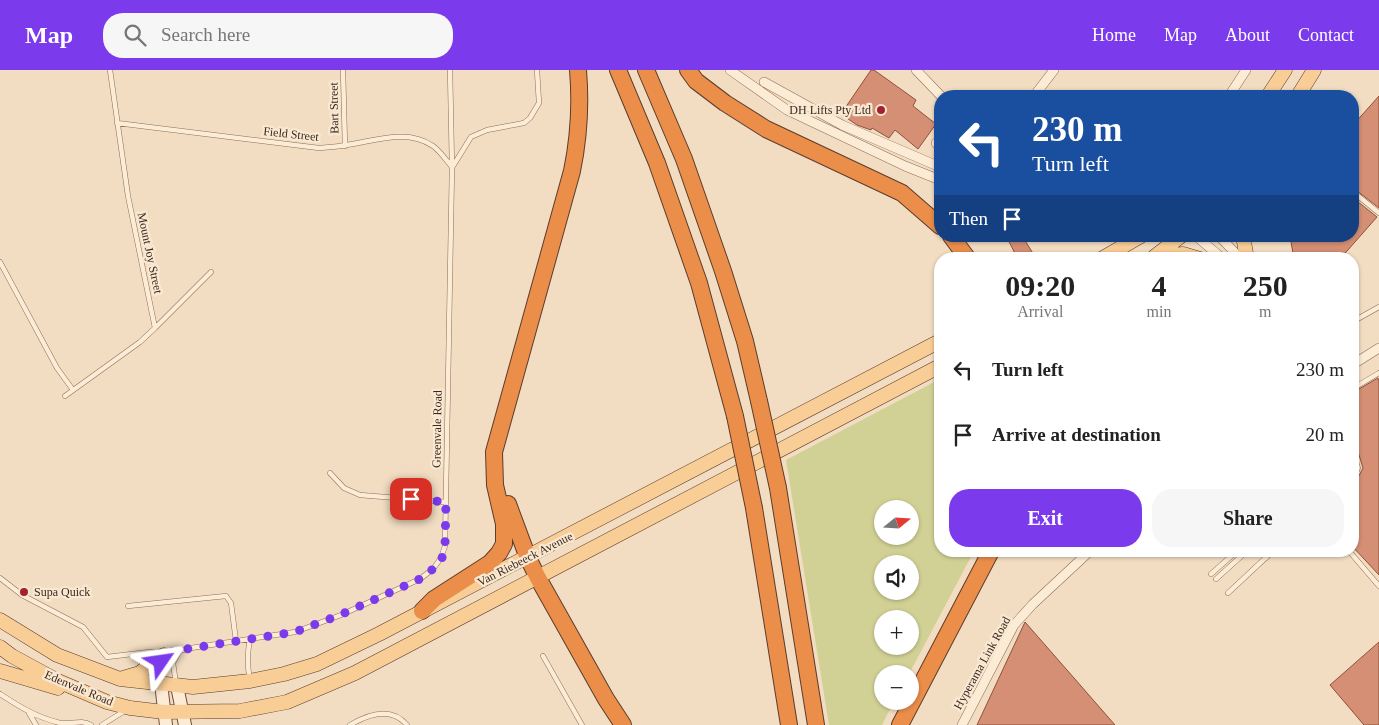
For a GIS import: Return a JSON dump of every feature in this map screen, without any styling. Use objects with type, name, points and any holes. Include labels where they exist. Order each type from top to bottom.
[{"type":"highway","points":[[422,611],[434,599],[490,563],[504,544],[504,524],[494,480],[494,452],[578,145],[580,103],[578,70]]},
{"type":"highway","points":[[618,70],[657,163],[699,283],[735,416],[754,508],[789,725]]},
{"type":"highway","points":[[646,70],[684,159],[745,341],[778,488],[816,725]]},
{"type":"highway","points":[[688,70],[696,81],[725,103],[766,129],[902,193],[934,221]]},
{"type":"highway","points":[[494,452],[503,490],[528,558],[606,699],[623,725]]},
{"type":"highway","points":[[900,725],[988,557]]},
{"type":"main road","points":[[1272,90],[1285,70]]},
{"type":"main road","points":[[1302,90],[1314,70]]},
{"type":"main road","points":[[1113,252],[1131,242]]},
{"type":"main road","points":[[1161,252],[1174,242]]},
{"type":"main road","name":"Van Riebeeck Avenue","points":[[87,668],[120,680],[193,687],[250,681],[284,674],[317,664],[349,650],[528,558],[934,344]]},
{"type":"main road","name":"Van Riebeeck Avenue","points":[[165,718],[185,719],[287,702],[355,673],[934,369]]},
{"type":"main road","name":"Edenvale Road","points":[[0,620],[57,655],[87,668]]},
{"type":"main road","name":"Edenvale Road","points":[[0,647],[12,656],[58,681],[107,702],[165,718]]},
{"type":"main road","points":[[120,680],[140,673],[165,654]]},
{"type":"main road","points":[[0,671],[107,702]]},
{"type":"main road","points":[[161,684],[165,718]]},
{"type":"main road","points":[[177,686],[185,719]]},
{"type":"street","points":[[730,70],[787,110],[905,166],[934,178]]},
{"type":"street","points":[[916,70],[934,90]]},
{"type":"street","points":[[1039,90],[1054,70]]},
{"type":"street","points":[[1232,90],[1246,70]]},
{"type":"street","points":[[764,82],[842,125],[934,164]]},
{"type":"street","points":[[1203,242],[1214,252]]},
{"type":"street","points":[[1225,242],[1235,252]]},
{"type":"street","points":[[1359,361],[1379,348]]},
{"type":"street","name":"Hyperama Link Road","points":[[962,725],[1014,625],[1033,604],[1084,557]]},
{"type":"lane","name":"Mount Joy Street","points":[[110,70],[128,196],[155,328]]},
{"type":"lane","name":"Bart Street","points":[[344,70],[345,146]]},
{"type":"lane","name":"Greenvale Road","points":[[0,578],[22,595],[83,627],[107,657],[149,652],[165,654],[295,632],[340,615],[420,579],[433,569],[442,558],[445,546],[452,167],[450,70]]},
{"type":"lane","points":[[452,167],[471,137],[487,130],[524,123],[530,118],[539,103],[537,70]]},
{"type":"lane","name":"Field Street","points":[[117,123],[319,148],[345,146],[388,137],[409,136],[435,147],[452,167]]},
{"type":"lane","points":[[1359,197],[1379,213]]},
{"type":"lane","points":[[0,262],[57,368],[73,390]]},
{"type":"lane","points":[[65,396],[140,342],[211,272]]},
{"type":"lane","points":[[1359,318],[1379,307]]},
{"type":"lane","points":[[1359,385],[1379,372]]},
{"type":"lane","points":[[330,473],[344,488],[360,495],[446,502]]},
{"type":"lane","points":[[1211,574],[1230,557]]},
{"type":"lane","points":[[1216,579],[1240,557]]},
{"type":"lane","points":[[1354,557],[1379,586]]},
{"type":"lane","points":[[1228,593],[1266,558]]},
{"type":"lane","points":[[128,606],[226,596],[231,603],[236,641]]},
{"type":"lane","points":[[250,639],[247,665],[250,681]]},
{"type":"lane","points":[[177,686],[173,663],[180,650]]},
{"type":"lane","points":[[161,684],[159,669],[165,654]]},
{"type":"lane","points":[[543,656],[582,725]]},
{"type":"lane","points":[[0,694],[29,713],[59,722],[83,722],[91,725]]},
{"type":"lane","points":[[102,725],[130,708]]},
{"type":"lane","points":[[29,713],[36,725]]},
{"type":"lane","points":[[350,725],[364,717],[379,714],[398,717],[407,725]]},
{"type":"shaded area","points":[[934,382],[934,557],[971,557],[914,665],[874,665],[874,710],[890,710],[882,725],[829,725],[786,460]]},
{"type":"building","name":"DH Lifts Pty Ltd","points":[[871,70],[874,70],[916,100],[913,106],[934,122],[934,127],[918,149],[895,130],[889,138],[872,128],[871,130],[857,125],[841,114]]},
{"type":"building","points":[[1379,96],[1379,208],[1359,192],[1359,118]]},
{"type":"building","points":[[1359,203],[1377,217],[1359,237]]},
{"type":"building","points":[[1009,242],[1026,242],[1032,252],[1014,252]]},
{"type":"building","points":[[1291,242],[1355,242],[1346,252],[1293,252]]},
{"type":"building","points":[[1378,378],[1379,575],[1359,554],[1359,476],[1363,468],[1359,455],[1359,389]]},
{"type":"building","points":[[1025,622],[1074,678],[1115,725],[977,725]]},
{"type":"building","points":[[1379,642],[1379,725],[1364,725],[1330,685]]},
{"type":"place","name":"DH Lifts Pty Ltd","points":[[881,110]]},
{"type":"place","name":"Supa Quick","points":[[24,592]]},
{"type":"route","points":[[161,662],[164,655],[174,651],[295,632],[340,615],[420,579],[433,569],[442,558],[445,546],[446,502],[411,499]]}]
